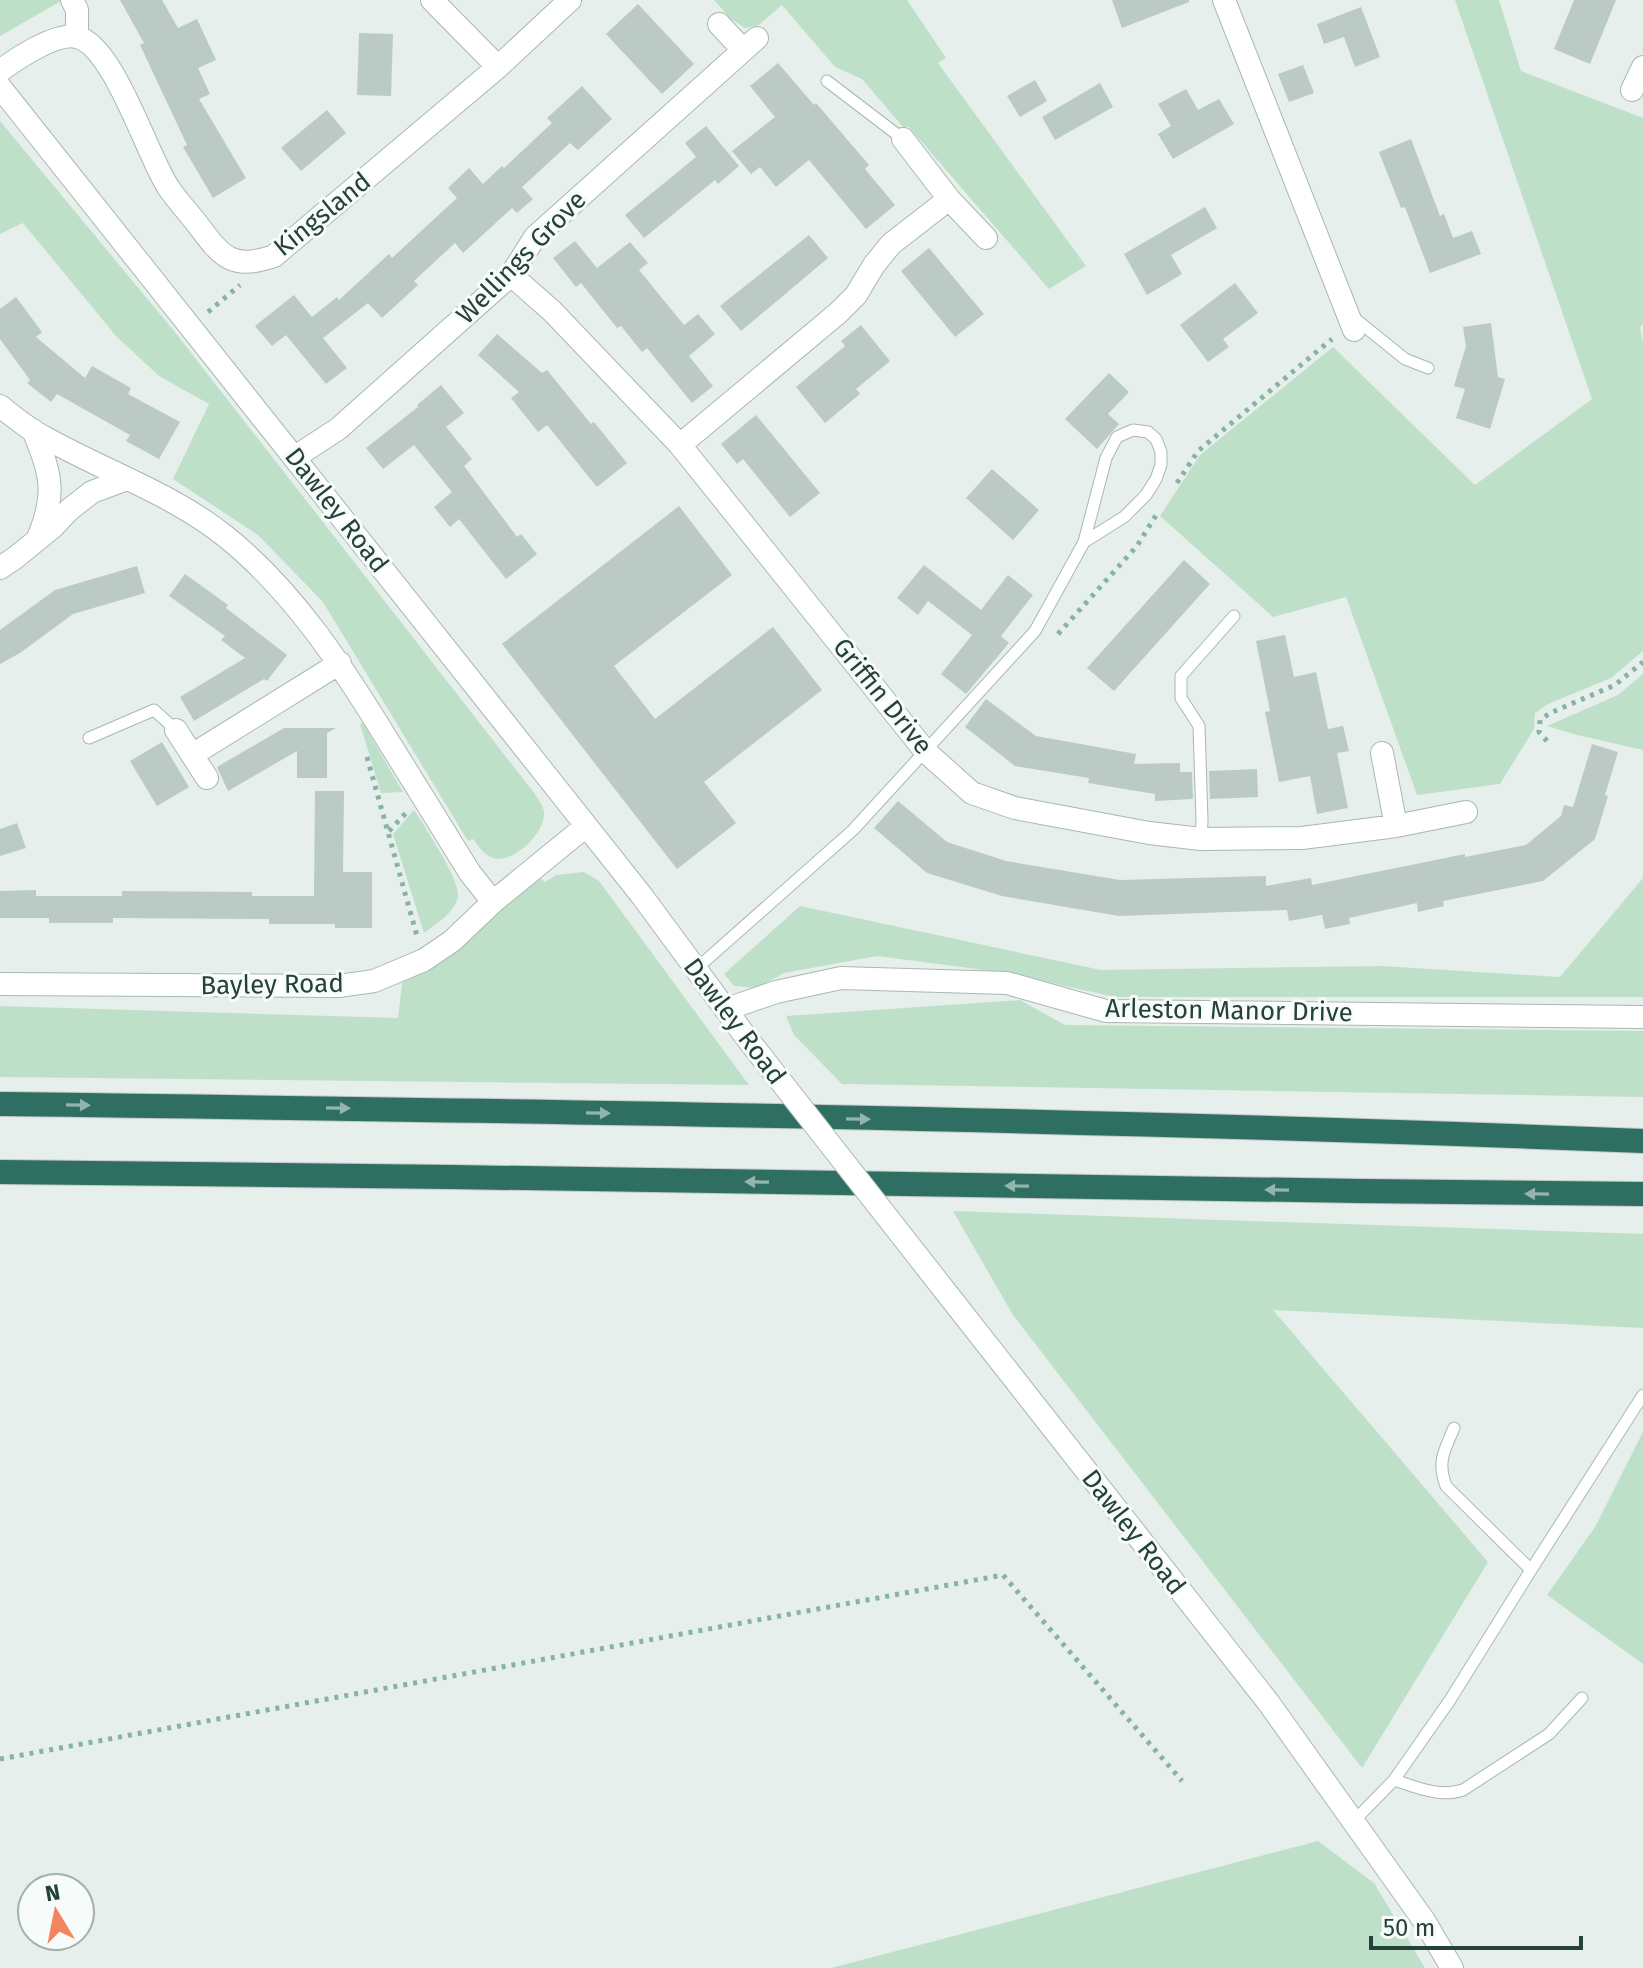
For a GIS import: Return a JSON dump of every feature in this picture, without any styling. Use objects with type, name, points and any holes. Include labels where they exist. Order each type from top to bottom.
[{"type":"highway","points":[[0,1104],[451,1110],[1382,1131],[1643,1141]]},
{"type":"highway","points":[[0,1172],[1643,1196]]},
{"type":"street","points":[[0,71],[47,43],[77,37],[77,10],[72,0]]},
{"type":"street","points":[[432,0],[498,67]]},
{"type":"street","name":"Kingsland","points":[[77,37],[91,45],[109,64],[167,186],[216,249],[234,261],[254,263],[274,256],[498,67],[570,0]]},
{"type":"street","points":[[1224,0],[1351,322]]},
{"type":"street","name":"Wellings Grove","points":[[295,457],[338,429],[511,275],[535,237],[750,44],[719,24]]},
{"type":"street","points":[[1632,90],[1643,67]]},
{"type":"street","name":"Dawley Road","points":[[0,87],[586,826],[746,1037],[1268,1702],[1425,1922],[1452,1968]]},
{"type":"street","points":[[903,139],[949,199],[986,238]]},
{"type":"street","points":[[680,445],[838,313],[856,295],[891,244],[949,199]]},
{"type":"street","name":"Griffin Drive","points":[[511,275],[552,311],[680,445],[926,752],[972,793],[1015,808],[1149,833],[1201,839],[1302,838],[1396,826],[1466,812]]},
{"type":"street","points":[[0,406],[33,430],[165,498],[224,535],[257,564],[340,663],[470,873],[493,902]]},
{"type":"street","points":[[33,430],[47,466],[51,492],[47,518],[37,539]]},
{"type":"street","points":[[0,568],[92,492],[127,479]]},
{"type":"street","points":[[192,755],[340,663]]},
{"type":"street","points":[[176,730],[207,778]]},
{"type":"street","points":[[1382,753],[1396,826]]},
{"type":"street","name":"Bayley Road","points":[[0,984],[339,986],[374,981],[424,960],[452,941],[493,902],[586,826]]},
{"type":"street","name":"Arleston Manor Drive","points":[[727,1009],[776,992],[841,978],[1007,983],[1106,1011],[1643,1017]]},
{"type":"lane","points":[[827,81],[903,139]]},
{"type":"lane","points":[[1351,322],[1405,359],[1428,368]]},
{"type":"lane","points":[[696,969],[853,830],[1035,631],[1084,542],[1106,458],[1117,437],[1133,430],[1148,432],[1156,439],[1161,452],[1156,479],[1146,495],[1124,517],[1084,542]]},
{"type":"lane","points":[[1201,839],[1199,726],[1181,698],[1181,676],[1234,616]]},
{"type":"lane","points":[[89,738],[154,710],[176,730]]},
{"type":"lane","points":[[1353,1822],[1394,1780],[1450,1700],[1643,1395]]},
{"type":"lane","points":[[1454,1428],[1441,1463],[1446,1486],[1531,1570]]},
{"type":"lane","points":[[1394,1780],[1436,1793],[1452,1794],[1463,1790],[1549,1734],[1582,1698]]},
{"type":"path","points":[[191,326],[274,256]]},
{"type":"path","points":[[1175,487],[1198,451],[1351,322]]},
{"type":"path","points":[[1020,647],[1044,650],[1137,546],[1159,510]]},
{"type":"path","points":[[1547,741],[1539,732],[1540,720],[1615,685],[1643,662]]},
{"type":"path","points":[[367,757],[424,960]]},
{"type":"path","points":[[0,1759],[1003,1575],[1182,1781]]},
{"type":"green space","points":[[0,0],[63,0],[0,36]]},
{"type":"green space","points":[[714,0],[907,0],[946,58],[938,63],[1086,266],[1049,289],[908,126],[904,128],[862,79],[835,67],[782,5],[759,25],[745,28],[730,18]]},
{"type":"green space","points":[[1455,0],[1499,0],[1521,71],[1643,118],[1643,324],[1640,327],[1643,344],[1643,651],[1611,678],[1548,704],[1535,713],[1534,729],[1500,784],[1417,795],[1346,597],[1273,617],[1160,516],[1200,455],[1333,347],[1475,485],[1592,399]]},
{"type":"green space","points":[[0,121],[174,331],[535,794],[543,809],[543,819],[535,836],[521,850],[497,859],[480,849],[473,839],[468,841],[323,602],[258,535],[173,479],[209,404],[159,376],[116,336],[23,223],[0,234]]},
{"type":"green space","points":[[1643,674],[1643,750],[1547,726],[1618,695]]},
{"type":"green space","points":[[363,723],[403,792],[381,793],[360,724]]},
{"type":"green space","points":[[414,810],[448,866],[458,896],[450,912],[424,933],[393,834]]},
{"type":"green space","points":[[584,872],[599,881],[749,1085],[0,1077],[0,1006],[398,1018],[403,976],[540,878],[545,882],[556,875]]},
{"type":"green space","points":[[1643,878],[1643,997],[1115,997],[1007,973],[877,956],[784,973],[757,988],[734,986],[724,974],[800,906],[1101,970],[1382,966],[1560,977]]},
{"type":"green space","points":[[1020,1000],[1065,1025],[1643,1031],[1643,1097],[842,1084],[794,1035],[786,1016]]},
{"type":"green space","points":[[953,1211],[1643,1234],[1643,1328],[1273,1310],[1488,1562],[1362,1768],[1013,1315]]},
{"type":"green space","points":[[1643,1432],[1643,1664],[1547,1595],[1595,1527]]},
{"type":"green space","points":[[1318,1841],[1374,1883],[1425,1968],[831,1968]]},
{"type":"building","points":[[120,0],[162,0],[178,28],[197,19],[216,60],[198,68],[210,94],[199,99],[246,178],[213,198],[183,147],[187,145],[140,45],[144,43]]},
{"type":"building","points":[[1112,0],[1189,0],[1189,2],[1122,28]]},
{"type":"building","points":[[1574,0],[1616,0],[1590,64],[1554,49]]},
{"type":"building","points":[[638,4],[694,64],[662,94],[606,34]]},
{"type":"building","points":[[1361,7],[1380,57],[1355,67],[1344,37],[1324,44],[1317,24]]},
{"type":"building","points":[[359,33],[393,34],[391,96],[357,95]]},
{"type":"building","points":[[778,63],[869,165],[865,169],[895,205],[866,229],[809,160],[776,187],[760,167],[751,174],[732,151],[775,117],[750,86]]},
{"type":"building","points":[[1303,65],[1314,93],[1289,102],[1278,74]]},
{"type":"building","points":[[1035,80],[1047,101],[1020,117],[1007,96]]},
{"type":"building","points":[[1100,83],[1113,107],[1055,140],[1042,117]]},
{"type":"building","points":[[582,86],[612,119],[578,150],[570,143],[522,187],[533,199],[517,213],[512,208],[463,253],[455,243],[414,281],[418,285],[382,318],[368,303],[323,338],[347,368],[326,384],[286,335],[272,346],[255,326],[294,295],[312,317],[337,297],[339,300],[389,254],[392,258],[457,198],[448,188],[469,168],[483,184],[552,123],[547,118]]},
{"type":"building","points":[[1186,89],[1198,110],[1219,99],[1234,124],[1173,159],[1158,134],[1171,126],[1158,104]]},
{"type":"building","points":[[327,110],[346,133],[301,171],[281,148]]},
{"type":"building","points":[[706,126],[739,166],[718,184],[715,180],[644,238],[625,215],[696,157],[685,143]]},
{"type":"building","points":[[1411,139],[1440,216],[1444,214],[1453,238],[1472,231],[1481,254],[1430,273],[1405,207],[1401,208],[1379,152]]},
{"type":"building","points":[[1205,207],[1217,228],[1171,255],[1182,274],[1147,295],[1124,254]]},
{"type":"building","points":[[809,235],[828,258],[741,331],[720,306]]},
{"type":"building","points":[[575,241],[597,268],[630,242],[648,263],[639,270],[684,325],[698,314],[715,334],[689,356],[713,386],[692,403],[647,348],[642,352],[621,326],[617,328],[581,283],[576,287],[553,258]]},
{"type":"building","points":[[929,248],[984,314],[955,337],[901,271]]},
{"type":"building","points":[[1235,283],[1258,313],[1223,339],[1229,347],[1208,362],[1180,325]]},
{"type":"building","points":[[16,297],[42,332],[36,337],[85,378],[92,366],[131,388],[128,394],[180,422],[159,459],[126,441],[130,435],[57,394],[51,402],[27,383],[30,380],[0,339],[0,309]]},
{"type":"building","points":[[1491,323],[1498,377],[1505,379],[1490,429],[1456,418],[1465,389],[1454,386],[1466,346],[1463,327]]},
{"type":"building","points":[[861,325],[890,361],[856,389],[860,394],[825,423],[796,387],[845,346],[841,341]]},
{"type":"building","points":[[497,334],[542,373],[547,370],[627,463],[597,487],[547,425],[538,432],[511,398],[519,392],[478,355]]},
{"type":"building","points":[[1109,373],[1129,392],[1108,414],[1119,424],[1097,449],[1065,419]]},
{"type":"building","points":[[441,385],[464,413],[446,427],[472,459],[464,466],[517,537],[521,534],[537,554],[506,579],[459,519],[450,527],[434,507],[452,492],[414,445],[383,469],[366,448]]},
{"type":"building","points":[[756,415],[820,493],[790,517],[743,459],[737,464],[721,444]]},
{"type":"building","points":[[992,469],[1039,510],[1013,540],[966,498]]},
{"type":"building","points":[[679,506],[732,575],[614,666],[655,719],[773,627],[822,690],[704,782],[736,823],[677,869],[502,644]]},
{"type":"building","points":[[1184,560],[1210,584],[1114,691],[1087,668]]},
{"type":"building","points":[[924,565],[981,610],[1008,575],[1033,595],[1001,636],[1009,643],[966,694],[941,674],[972,635],[928,601],[918,615],[897,598]]},
{"type":"building","points":[[137,566],[145,593],[73,614],[0,664],[0,630],[55,590]]},
{"type":"building","points":[[185,574],[228,605],[226,608],[287,655],[267,681],[264,679],[194,721],[180,697],[245,658],[221,640],[225,636],[169,596]]},
{"type":"building","points":[[1285,635],[1294,677],[1316,672],[1328,729],[1343,726],[1349,751],[1337,753],[1348,808],[1317,814],[1310,776],[1279,782],[1265,712],[1270,711],[1256,641]]},
{"type":"building","points":[[986,699],[1036,736],[1136,754],[1134,764],[1180,763],[1180,772],[1192,772],[1193,799],[1155,801],[1155,794],[1088,783],[1089,778],[1015,766],[965,727]]},
{"type":"building","points":[[284,728],[336,728],[327,733],[327,778],[297,778],[297,751],[228,791],[217,767]]},
{"type":"building","points":[[162,742],[189,787],[157,806],[130,761]]},
{"type":"building","points":[[1592,744],[1618,752],[1595,839],[1543,881],[1443,901],[1444,906],[1418,912],[1417,903],[1349,918],[1350,924],[1325,929],[1322,915],[1289,921],[1287,910],[1119,916],[1002,896],[927,873],[874,828],[898,801],[947,842],[1006,861],[1120,880],[1266,876],[1266,886],[1311,878],[1312,885],[1526,845],[1561,816],[1564,805],[1573,807]]},
{"type":"building","points":[[1257,769],[1258,797],[1210,799],[1209,771]]},
{"type":"building","points":[[315,791],[344,791],[343,872],[372,872],[372,928],[335,928],[335,924],[269,924],[269,919],[113,918],[113,923],[49,923],[49,918],[0,918],[0,891],[36,890],[36,896],[122,896],[122,891],[314,896]]},
{"type":"building","points":[[17,823],[26,848],[0,856],[0,829]]}]
